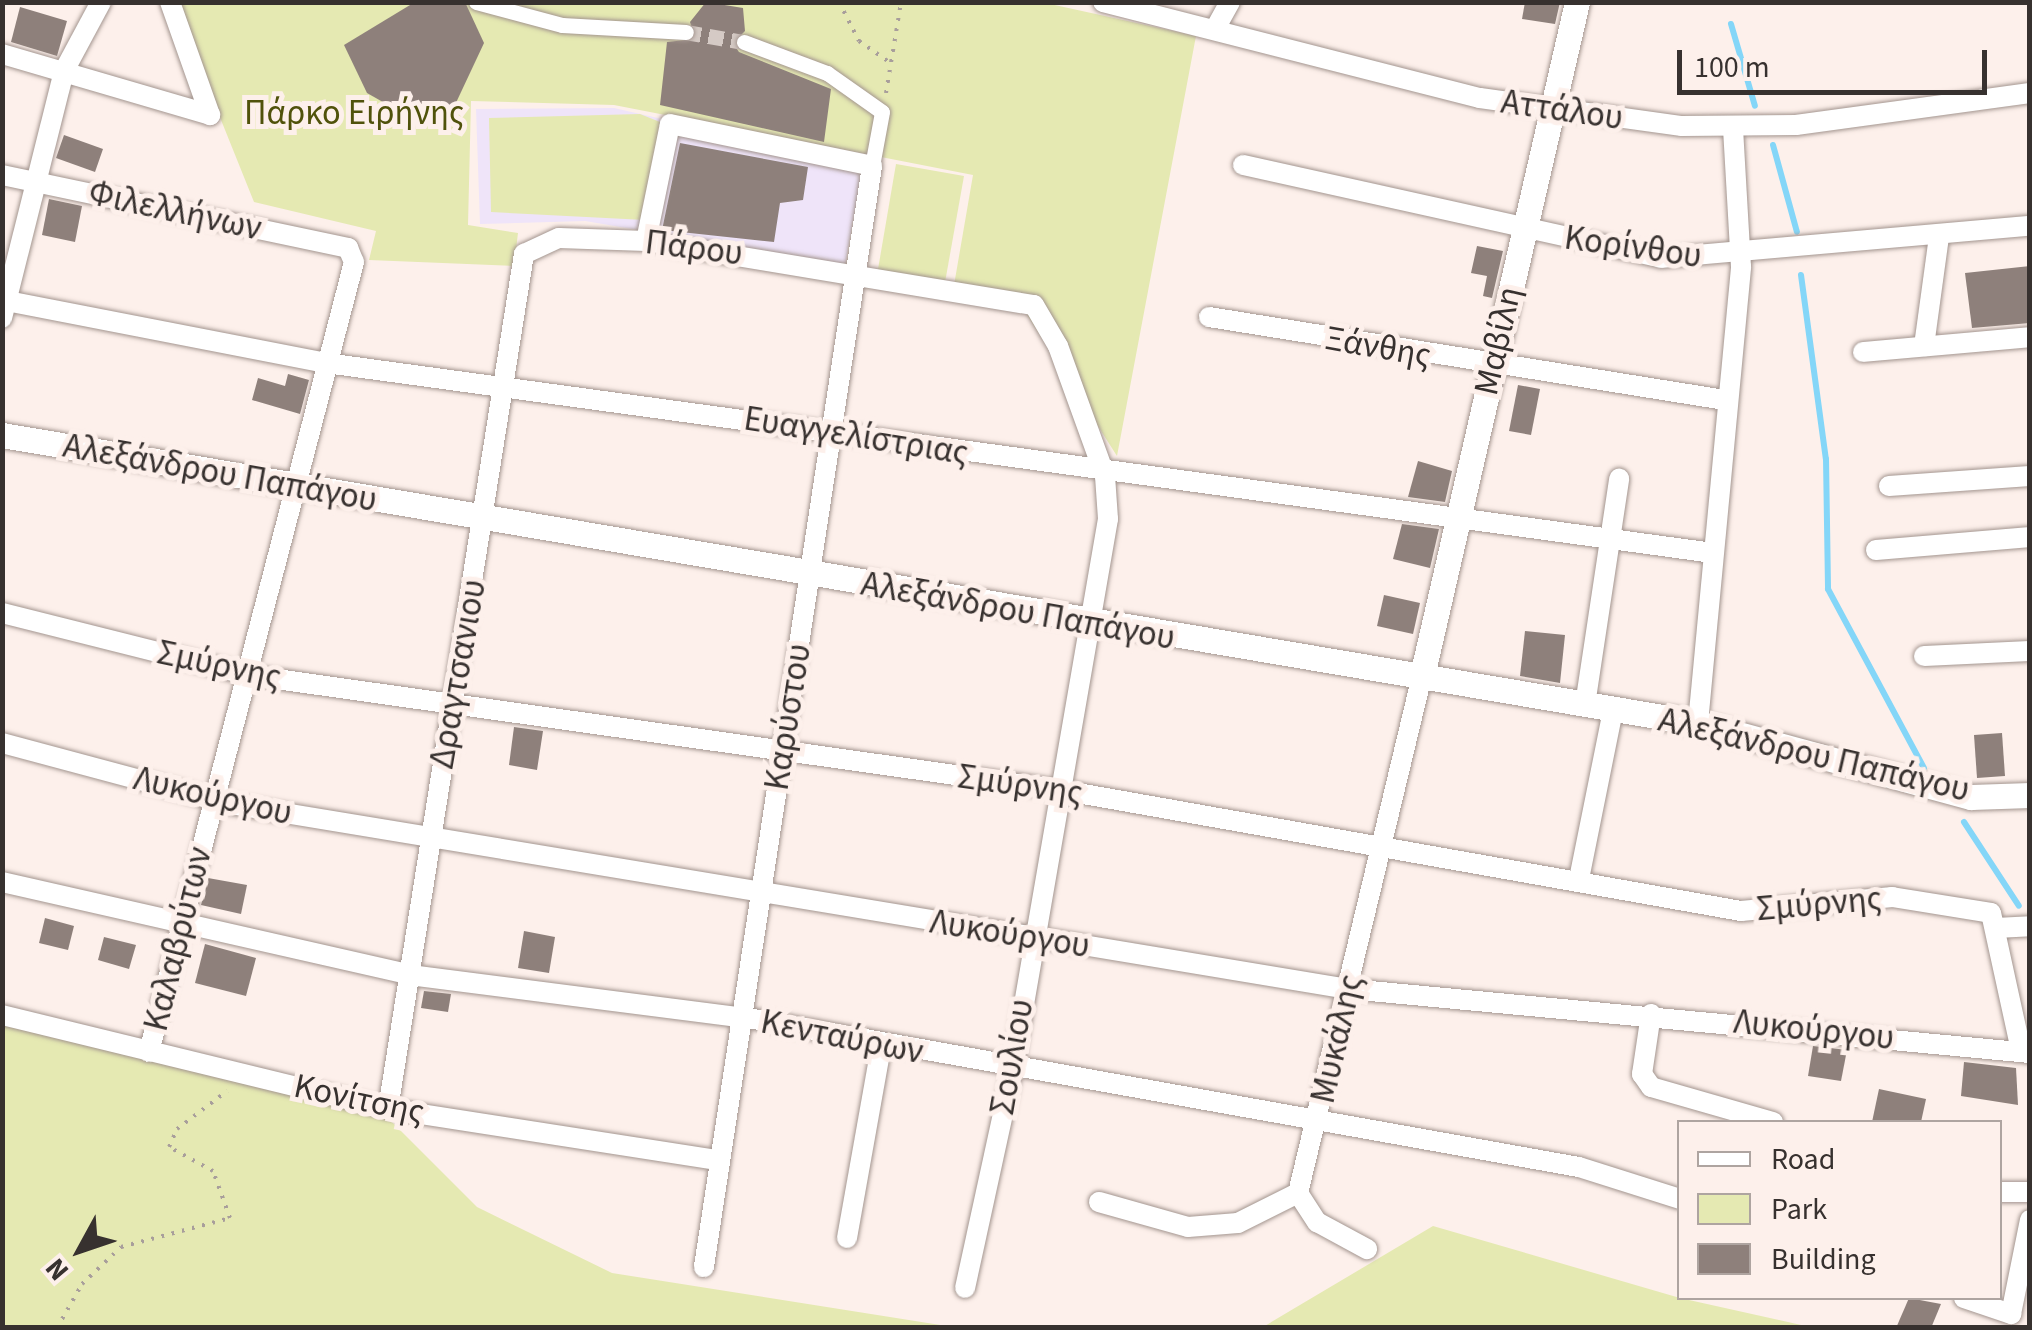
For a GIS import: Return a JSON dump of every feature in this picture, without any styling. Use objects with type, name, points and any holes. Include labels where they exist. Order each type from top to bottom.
[{"type":"street","points":[[4,306],[40,182],[64,71],[101,2]]},
{"type":"street","points":[[2,54],[210,115],[170,2]]},
{"type":"street","points":[[476,2],[562,25],[686,32]]},
{"type":"street","points":[[1215,29],[1230,2]]},
{"type":"street","name":"Μαβίλη","points":[[1421,680],[1576,2]]},
{"type":"street","name":"Αττάλου","points":[[1110,4],[1553,111],[1733,128],[2030,94]]},
{"type":"street","points":[[646,240],[670,124],[872,166],[882,112],[827,73],[744,42]]},
{"type":"street","points":[[1698,724],[1725,400],[1742,257],[1733,128]]},
{"type":"street","name":"Κορίνθου","points":[[1243,165],[1661,258],[1742,257],[2030,226]]},
{"type":"street","name":"Καρύστου","points":[[704,1266],[719,1160],[748,1018],[759,893],[811,575],[852,270],[872,166]]},
{"type":"street","name":"Φιλελλήνων","points":[[2,175],[348,248]]},
{"type":"street","points":[[1924,346],[1940,236]]},
{"type":"street","name":"Πάρου","points":[[536,244],[646,240],[852,270]]},
{"type":"street","name":"Δραγτσανιου","points":[[388,1108],[410,975],[426,840],[456,706],[522,264],[536,244]]},
{"type":"street","name":"Καλαβρύτων","points":[[150,1052],[184,928],[212,798],[248,676],[291,485],[354,268],[348,248]]},
{"type":"street","name":"Σουλίου","points":[[852,270],[1034,306],[1058,346],[1105,476],[1094,624],[1030,938],[1013,1068],[965,1288]]},
{"type":"street","name":"Ευαγγελίστριας","points":[[4,306],[326,363],[507,384],[1105,476],[1713,554]]},
{"type":"street","name":"Ξάνθης","points":[[1209,317],[1491,366],[1725,400]]},
{"type":"street","points":[[1863,352],[2030,337]]},
{"type":"street","name":"Αλεξάνδρου Παπάγου","points":[[2,435],[1421,680],[1698,724],[1970,797],[2030,794]]},
{"type":"street","points":[[1888,486],[2030,476]]},
{"type":"street","points":[[1585,705],[1619,479]]},
{"type":"street","points":[[1876,550],[2030,538]]},
{"type":"street","name":"Σμύρνης","points":[[2,613],[248,676],[1061,790],[1579,879],[1741,911],[1892,896],[1991,913],[1996,928]]},
{"type":"street","points":[[1924,656],[2030,652]]},
{"type":"street","name":"Μυκάλης","points":[[1298,1193],[1421,680]]},
{"type":"street","points":[[1579,879],[1614,710]]},
{"type":"street","name":"Λυκούργου","points":[[2,743],[212,798],[426,840],[1349,989],[2030,1050]]},
{"type":"street","name":"Κενταύρων","points":[[2,882],[184,928],[410,975],[748,1018],[881,1047],[1579,1167],[1677,1198]]},
{"type":"street","points":[[2030,926],[1996,928],[2019,1041],[2030,1050]]},
{"type":"street","points":[[1650,1014],[1642,1074],[1651,1086],[1766,1120]]},
{"type":"street","name":"Κονίτσης","points":[[2,1015],[388,1108],[719,1160]]},
{"type":"street","points":[[847,1238],[881,1047]]},
{"type":"street","points":[[2002,1192],[2030,1192]]},
{"type":"street","points":[[1099,1202],[1188,1227],[1238,1223],[1298,1193],[1317,1222],[1367,1249]]},
{"type":"street","points":[[1970,1300],[2011,1314],[2030,1220]]},
{"type":"path","points":[[839,2],[859,40],[892,64]]},
{"type":"path","points":[[882,112],[900,2]]},
{"type":"path","points":[[58,1328],[82,1284],[121,1247],[230,1218],[213,1171],[169,1147],[177,1129],[245,1074]]},
{"type":"shaded area","points":[[614,108],[863,165],[845,265],[585,221],[480,224],[476,109]]},
{"type":"green space","name":"Πάρκο Ειρήνης","points":[[1041,2],[1196,36],[1117,456],[1020,304],[953,291],[973,175],[614,105],[471,101],[468,225],[518,233],[514,266],[369,260],[376,231],[254,202],[174,3]]},
{"type":"green space","points":[[640,114],[660,122],[645,220],[491,212],[489,118]]},
{"type":"green space","points":[[896,164],[964,176],[944,288],[876,281]]},
{"type":"green space","points":[[3,1021],[387,1117],[477,1207],[612,1273],[953,1327],[3,1328]]},
{"type":"green space","points":[[1433,1226],[1677,1300],[1810,1327],[1263,1327]]},
{"type":"building","points":[[415,2],[465,2],[484,43],[454,107],[411,118],[367,93],[344,45]]},
{"type":"building","points":[[706,2],[743,8],[745,31],[733,43],[739,52],[831,89],[824,142],[660,105],[667,42],[695,39],[690,22]]},
{"type":"building","points":[[1525,2],[1560,2],[1555,24],[1522,19]]},
{"type":"building","points":[[20,7],[67,21],[57,56],[11,42]]},
{"type":"building","points":[[64,135],[103,149],[95,172],[56,158]]},
{"type":"building","points":[[680,143],[808,167],[803,200],[780,203],[774,242],[662,230]]},
{"type":"building","points":[[49,199],[82,206],[75,242],[42,235]]},
{"type":"building","points":[[1477,246],[1503,251],[1492,298],[1483,296],[1487,276],[1471,273]]},
{"type":"building","points":[[2030,266],[2030,323],[1972,328],[1965,273]]},
{"type":"building","points":[[288,374],[309,380],[300,414],[252,400],[258,378],[285,386]]},
{"type":"building","points":[[1518,385],[1540,389],[1531,435],[1509,431]]},
{"type":"building","points":[[1418,461],[1452,471],[1445,502],[1408,497]]},
{"type":"building","points":[[1402,524],[1439,529],[1430,568],[1393,559]]},
{"type":"building","points":[[1384,595],[1420,603],[1413,634],[1377,626]]},
{"type":"building","points":[[1525,631],[1565,635],[1560,683],[1520,676]]},
{"type":"building","points":[[514,727],[543,731],[537,770],[509,765]]},
{"type":"building","points":[[2002,733],[2005,776],[1977,778],[1974,735]]},
{"type":"building","points":[[208,878],[247,885],[241,914],[201,905]]},
{"type":"building","points":[[45,918],[74,926],[68,950],[39,943]]},
{"type":"building","points":[[524,931],[555,937],[549,973],[518,968]]},
{"type":"building","points":[[104,937],[136,945],[129,969],[98,960]]},
{"type":"building","points":[[205,944],[256,958],[246,996],[195,983]]},
{"type":"building","points":[[424,991],[451,994],[448,1012],[421,1008]]},
{"type":"building","points":[[1813,1046],[1847,1050],[1841,1081],[1808,1076]]},
{"type":"building","points":[[1964,1062],[2016,1068],[2018,1105],[1961,1096]]},
{"type":"building","points":[[1879,1089],[1926,1099],[1921,1120],[1872,1120]]},
{"type":"building","points":[[1908,1300],[1941,1304],[1931,1328],[1896,1328]]},
{"type":"waterway","points":[[1731,24],[1755,106]]},
{"type":"waterway","points":[[1773,145],[1797,232]]},
{"type":"waterway","points":[[1801,275],[1826,459],[1828,589],[1924,768]]},
{"type":"waterway","points":[[1964,822],[2019,906]]},
{"type":"tunnel","points":[[686,32],[744,42]]}]
